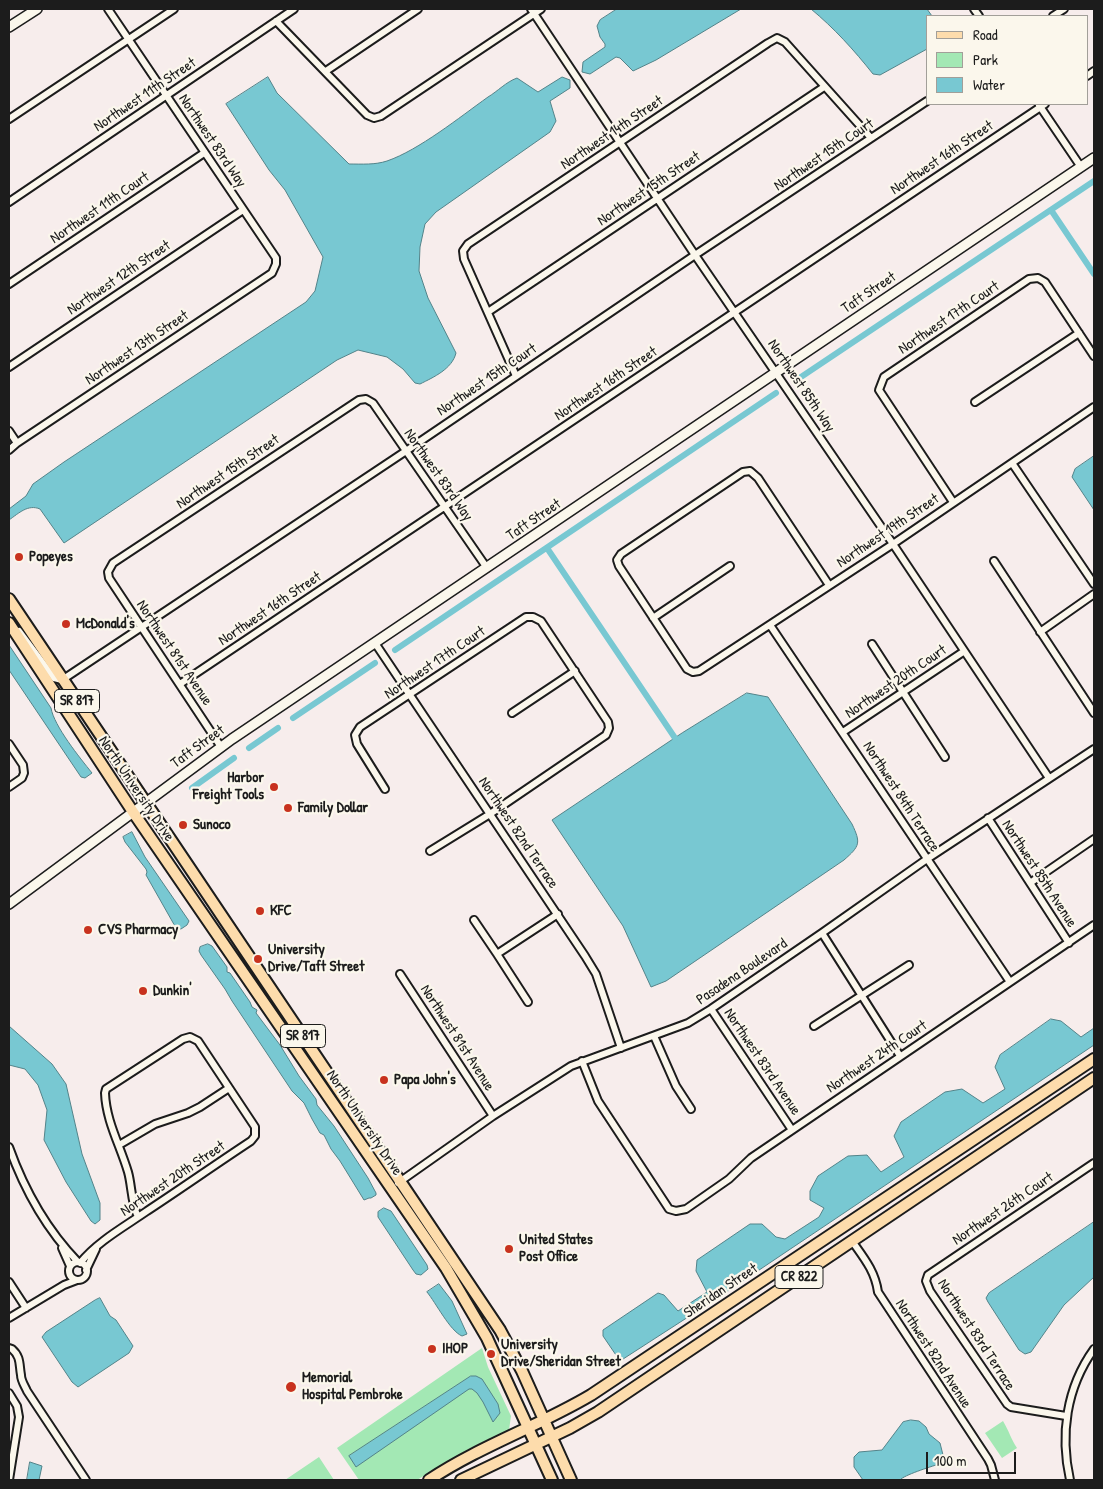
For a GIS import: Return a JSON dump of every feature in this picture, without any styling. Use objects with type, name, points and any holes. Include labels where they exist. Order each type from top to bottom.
[{"type":"main road","name":"North University Drive","points":[[9,598],[62,680],[500,1330],[522,1370],[571,1480]]},
{"type":"main road","name":"North University Drive","points":[[9,623],[133,812],[446,1268],[482,1330],[552,1480]]},
{"type":"main road","name":"Sheridan Street","points":[[429,1480],[449,1467],[572,1407],[619,1378],[1094,1059]]},
{"type":"main road","name":"CR 822","points":[[461,1480],[552,1437],[635,1389],[1094,1078]]},
{"type":"street","points":[[9,27],[37,9]]},
{"type":"street","name":"Northwest 83rd Way","points":[[108,9],[276,258],[276,264]]},
{"type":"street","points":[[9,119],[174,9]]},
{"type":"street","name":"Northwest 11th Street","points":[[9,202],[294,9]]},
{"type":"street","points":[[326,71],[418,9]]},
{"type":"street","points":[[276,21],[367,115],[374,118],[381,116],[532,11],[542,9]]},
{"type":"street","name":"Northwest 85th Way","points":[[532,11],[1049,778]]},
{"type":"street","name":"Northwest 14th Street","points":[[488,312],[464,259],[463,250],[468,244],[768,43],[777,38],[785,42],[824,87]]},
{"type":"street","points":[[824,87],[871,138]]},
{"type":"street","name":"Northwest 15th Street","points":[[488,312],[824,87]]},
{"type":"street","name":"Northwest 15th Court","points":[[62,680],[406,451],[695,254],[926,102]]},
{"type":"street","points":[[1042,105],[1081,168]]},
{"type":"street","name":"Northwest 16th Street","points":[[180,684],[445,508],[1042,105]]},
{"type":"street","name":"Northwest 11th Court","points":[[9,284],[204,152]]},
{"type":"street","name":"Taft Street","points":[[9,904],[221,747],[1094,159]]},
{"type":"street","name":"Northwest 12th Street","points":[[9,367],[243,210]]},
{"type":"street","name":"Northwest 13th Street","points":[[9,450],[272,273],[276,264]]},
{"type":"street","name":"Northwest 17th Court","points":[[953,502],[879,390],[884,377],[1029,279],[1038,278],[1045,282],[1079,333]]},
{"type":"street","points":[[488,312],[516,376]]},
{"type":"street","points":[[974,402],[1079,333],[1094,356]]},
{"type":"street","name":"Northwest 83rd Way","points":[[366,399],[373,403],[487,568]]},
{"type":"street","name":"Northwest 15th Street","points":[[108,572],[113,563],[359,400],[366,399]]},
{"type":"street","name":"Northwest 19th Street","points":[[653,618],[687,669],[693,672],[699,671],[893,544],[1094,407]]},
{"type":"street","points":[[9,431],[17,443]]},
{"type":"street","points":[[1012,463],[1094,584]]},
{"type":"street","points":[[730,566],[653,618],[618,566],[617,560],[621,554],[743,472],[750,471],[758,478],[829,585]]},
{"type":"street","points":[[994,562],[1094,713]]},
{"type":"street","name":"Northwest 81st Avenue","points":[[108,572],[109,578],[221,747]]},
{"type":"street","points":[[1040,632],[1094,594]]},
{"type":"street","name":"Northwest 17th Court","points":[[385,789],[357,744],[355,735],[360,727],[526,617],[533,617],[541,621],[575,671]]},
{"type":"street","name":"North University Drive","points":[[9,623],[22,634],[54,678],[62,680]]},
{"type":"street","name":"Northwest 84th Terrace","points":[[770,625],[1010,982]]},
{"type":"street","name":"Northwest 82nd Terrace","points":[[375,643],[558,914],[596,974],[621,1048]]},
{"type":"street","points":[[872,644],[945,756]]},
{"type":"street","name":"Northwest 20th Court","points":[[843,732],[963,652]]},
{"type":"street","points":[[430,851],[490,814],[606,735],[609,728],[608,722],[575,671],[512,713]]},
{"type":"street","points":[[9,744],[23,765],[24,773],[22,778],[9,787]]},
{"type":"street","name":"Pasadena Boulevard","points":[[390,1188],[493,1116],[582,1061],[688,1023],[711,1009],[822,934],[927,859],[1094,749]]},
{"type":"street","name":"Northwest 85th Avenue","points":[[988,818],[1069,943]]},
{"type":"street","points":[[1030,883],[1094,839]]},
{"type":"street","points":[[497,954],[558,914]]},
{"type":"street","points":[[474,920],[528,1002]]},
{"type":"street","name":"Northwest 24th Court","points":[[582,1061],[598,1101],[669,1209],[676,1211],[686,1209],[729,1179],[751,1158],[1094,925]]},
{"type":"street","points":[[822,934],[900,1056]]},
{"type":"street","points":[[814,1026],[909,965]]},
{"type":"street","name":"Northwest 81st Avenue","points":[[400,974],[493,1116]]},
{"type":"street","name":"Northwest 83rd Avenue","points":[[711,1009],[792,1130]]},
{"type":"street","points":[[654,1036],[676,1086],[690,1109]]},
{"type":"street","points":[[119,1145],[155,1124],[200,1107],[229,1088],[198,1040],[190,1037],[183,1039],[106,1089],[108,1117],[128,1172],[138,1217]]},
{"type":"street","name":"Northwest 20th Street","points":[[79,1262],[92,1249],[251,1141],[255,1136],[255,1127],[229,1088]]},
{"type":"street","points":[[9,1147],[21,1177],[57,1238],[72,1277],[77,1280]]},
{"type":"street","name":"Northwest 26th Court","points":[[926,1278],[934,1270],[1094,1163]]},
{"type":"street","points":[[9,1318],[64,1285],[83,1278],[86,1270],[85,1266],[57,1238]]},
{"type":"street","name":"Northwest 82nd Avenue","points":[[852,1241],[870,1266],[882,1299],[988,1459],[995,1480]]},
{"type":"street","name":"Northwest 20th Street","points":[[86,1270],[100,1244]]},
{"type":"street","points":[[44,1297],[64,1280],[70,1269],[79,1262]]},
{"type":"street","name":"Northwest 83rd Terrace","points":[[926,1278],[930,1291],[1007,1404],[1011,1407],[1066,1416]]},
{"type":"street","points":[[9,1282],[26,1308]]},
{"type":"street","points":[[9,1348],[12,1348],[18,1354],[21,1366],[20,1376],[27,1391],[86,1480]]},
{"type":"street","points":[[1070,1480],[1065,1450],[1066,1416],[1074,1386],[1094,1350]]},
{"type":"street","points":[[9,1393],[17,1406],[19,1417],[9,1480]]},
{"type":"green space","points":[[482,1348],[488,1367],[511,1416],[509,1430],[467,1450],[417,1480],[359,1480],[337,1448]]},
{"type":"green space","points":[[1003,1421],[1017,1448],[1002,1458],[985,1433]]},
{"type":"green space","points":[[319,1457],[334,1480],[285,1480]]},
{"type":"water","points":[[617,9],[741,9],[656,60],[633,71],[620,58],[616,57],[590,74],[582,72],[583,62],[605,47],[597,26],[600,20]]},
{"type":"water","points":[[811,9],[927,9],[931,15],[926,15],[926,50],[880,75],[873,74],[859,56]]},
{"type":"water","points":[[268,77],[277,93],[349,164],[378,163],[399,156],[439,132],[517,78],[538,92],[562,77],[570,80],[570,88],[550,101],[556,121],[550,132],[436,212],[425,224],[420,247],[419,271],[428,298],[456,353],[454,359],[442,372],[420,384],[415,383],[403,369],[387,357],[358,350],[337,360],[64,543],[40,509],[28,508],[9,520],[9,509],[26,496],[33,484],[306,302],[315,291],[323,257],[285,190],[269,170],[226,104]]},
{"type":"water","points":[[1094,456],[1094,510],[1072,477],[1075,469]]},
{"type":"water","points":[[9,645],[51,708],[62,733],[92,773],[85,778],[81,777],[9,670]]},
{"type":"water","points":[[747,693],[768,697],[852,824],[858,840],[857,844],[844,860],[666,981],[651,987],[623,926],[552,820],[682,733]]},
{"type":"water","points":[[132,832],[145,857],[189,921],[181,929],[176,928],[146,875],[146,869],[125,842],[123,837]]},
{"type":"water","points":[[208,944],[212,946],[227,967],[227,972],[230,973],[252,1007],[257,1010],[256,1013],[280,1045],[316,1099],[317,1105],[334,1126],[368,1178],[376,1195],[364,1200],[324,1135],[320,1133],[304,1103],[292,1091],[201,955],[200,947]]},
{"type":"water","points":[[1051,1019],[1061,1021],[1081,1037],[1094,1028],[1094,1045],[716,1299],[620,1361],[603,1336],[603,1330],[658,1293],[664,1295],[678,1311],[707,1292],[696,1271],[697,1260],[750,1224],[762,1224],[776,1237],[785,1239],[819,1217],[824,1208],[810,1200],[810,1191],[818,1176],[848,1156],[867,1155],[881,1172],[904,1157],[894,1136],[901,1122],[945,1092],[962,1089],[983,1103],[1005,1089],[995,1067],[1000,1055]]},
{"type":"water","points":[[9,1026],[52,1064],[66,1084],[82,1154],[100,1203],[100,1220],[95,1224],[91,1221],[66,1182],[44,1140],[47,1110],[38,1085],[25,1069],[9,1065]]},
{"type":"water","points":[[384,1208],[391,1211],[427,1265],[428,1269],[421,1275],[416,1274],[413,1270],[378,1217],[378,1212]]},
{"type":"water","points":[[1094,1222],[1094,1277],[1064,1305],[1031,1352],[1025,1354],[1019,1350],[986,1298],[989,1293]]},
{"type":"water","points":[[439,1284],[452,1301],[467,1334],[462,1336],[453,1329],[427,1292]]},
{"type":"water","points":[[100,1298],[110,1316],[116,1320],[133,1346],[129,1353],[78,1387],[72,1382],[42,1337],[46,1332]]},
{"type":"water","points":[[471,1376],[482,1379],[498,1404],[500,1413],[493,1422],[477,1393],[469,1389],[356,1467],[349,1456]]},
{"type":"water","points":[[919,1421],[926,1427],[929,1434],[940,1443],[943,1455],[939,1464],[900,1480],[863,1480],[854,1467],[854,1457],[859,1452],[882,1450],[903,1422]]},
{"type":"water","points":[[30,1462],[42,1466],[39,1480],[27,1480]]},
{"type":"waterway","points":[[798,379],[1094,181]]},
{"type":"waterway","points":[[1051,210],[1094,274]]},
{"type":"waterway","points":[[395,650],[776,393]]},
{"type":"waterway","points":[[547,548],[675,738]]},
{"type":"waterway","points":[[293,718],[375,663]]},
{"type":"waterway","points":[[249,748],[278,728]]},
{"type":"waterway","points":[[192,788],[234,758]]},
{"type":"place","name":"Popeyes","points":[[19,557]]},
{"type":"place","name":"McDonald's","points":[[66,624]]},
{"type":"place","name":"Harbor Freight Tools","points":[[274,787]]},
{"type":"place","name":"Family Dollar","points":[[288,808]]},
{"type":"place","name":"Sunoco","points":[[183,825]]},
{"type":"place","name":"KFC","points":[[260,911]]},
{"type":"place","name":"CVS Pharmacy","points":[[88,930]]},
{"type":"place","name":"University Drive/Taft Street","points":[[258,959]]},
{"type":"place","name":"Dunkin'","points":[[143,991]]},
{"type":"place","name":"Papa John's","points":[[384,1080]]},
{"type":"place","name":"United States Post Office","points":[[509,1249]]},
{"type":"place","name":"IHOP","points":[[432,1349]]},
{"type":"place","name":"University Drive/Sheridan Street","points":[[491,1354]]},
{"type":"place","name":"Memorial Hospital Pembroke","points":[[291,1387]]}]
